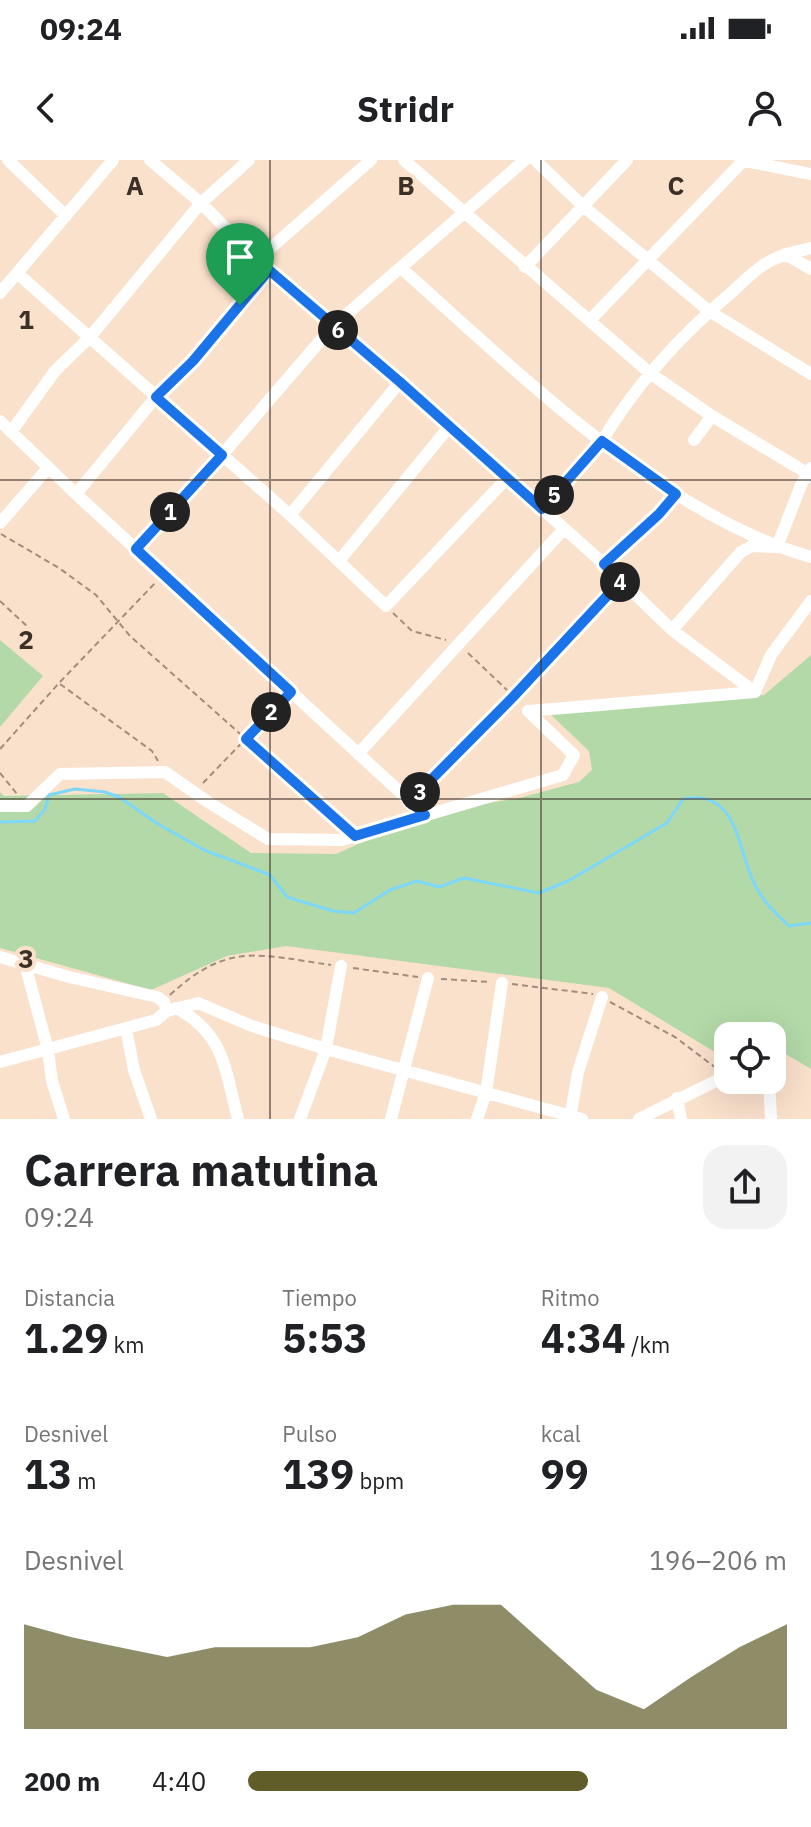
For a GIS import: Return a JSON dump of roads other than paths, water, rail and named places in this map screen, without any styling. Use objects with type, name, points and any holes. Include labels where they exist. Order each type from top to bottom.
[{"type":"street","points":[[8,160],[66,216]]},
{"type":"street","points":[[1,290],[113,160]]},
{"type":"street","points":[[150,160],[201,203],[257,260],[400,382],[604,564],[672,630],[755,692]]},
{"type":"street","points":[[11,432],[55,371],[90,337],[201,203],[249,160]]},
{"type":"street","points":[[257,260],[371,160]]},
{"type":"street","points":[[404,160],[651,374],[712,416],[809,470],[777,547]]},
{"type":"street","points":[[136,549],[333,326],[525,160]]},
{"type":"street","points":[[535,160],[583,206],[709,311],[811,374]]},
{"type":"street","points":[[525,267],[627,160]]},
{"type":"street","points":[[590,320],[742,161],[811,174]]},
{"type":"street","points":[[602,441],[625,403],[677,342],[709,311],[766,262],[811,248]]},
{"type":"street","points":[[785,254],[811,269]]},
{"type":"street","points":[[401,268],[518,372],[602,441],[676,494],[725,524],[777,547],[811,557]]},
{"type":"street","points":[[76,494],[156,397],[193,361],[269,270]]},
{"type":"street","points":[[17,273],[290,515],[386,606],[507,478]]},
{"type":"street","points":[[290,515],[400,382]]},
{"type":"street","points":[[694,440],[712,416]]},
{"type":"street","points":[[0,421],[425,815]]},
{"type":"street","points":[[339,561],[449,427]]},
{"type":"street","points":[[0,523],[48,468]]},
{"type":"street","points":[[358,754],[564,529]]},
{"type":"street","points":[[672,630],[741,552],[752,546],[777,547]]},
{"type":"street","points":[[410,801],[621,581]]},
{"type":"street","points":[[755,692],[771,655],[811,601]]},
{"type":"street","points":[[0,806],[27,806],[60,774],[165,772],[268,839],[342,840],[563,775],[574,755],[528,711],[755,692]]},
{"type":"street","points":[[0,957],[157,997],[169,1007],[201,1023],[221,1051],[238,1119]]},
{"type":"street","points":[[25,964],[64,1119]]},
{"type":"street","points":[[300,1119],[326,1049],[341,966]]},
{"type":"street","points":[[391,1119],[428,978]]},
{"type":"street","points":[[477,1119],[486,1093],[502,983]]},
{"type":"street","points":[[0,1062],[156,1020],[169,1007],[198,1003],[252,1026],[326,1049],[574,1118],[578,1072],[602,997]]},
{"type":"street","points":[[126,1028],[134,1070],[151,1119]]},
{"type":"street","points":[[639,1119],[714,1082]]},
{"type":"street","points":[[770,1094],[771,1119]]},
{"type":"street","points":[[677,1098],[681,1119]]},
{"type":"waterway","points":[[0,822],[35,821],[45,809],[49,795],[75,789],[105,792],[119,797],[204,850],[270,875],[287,897],[333,911],[354,913],[390,890],[417,881],[439,887],[464,878],[539,893],[568,881],[667,823],[683,799],[701,798],[715,803],[733,824],[754,883],[769,906],[789,926],[811,923]]}]
